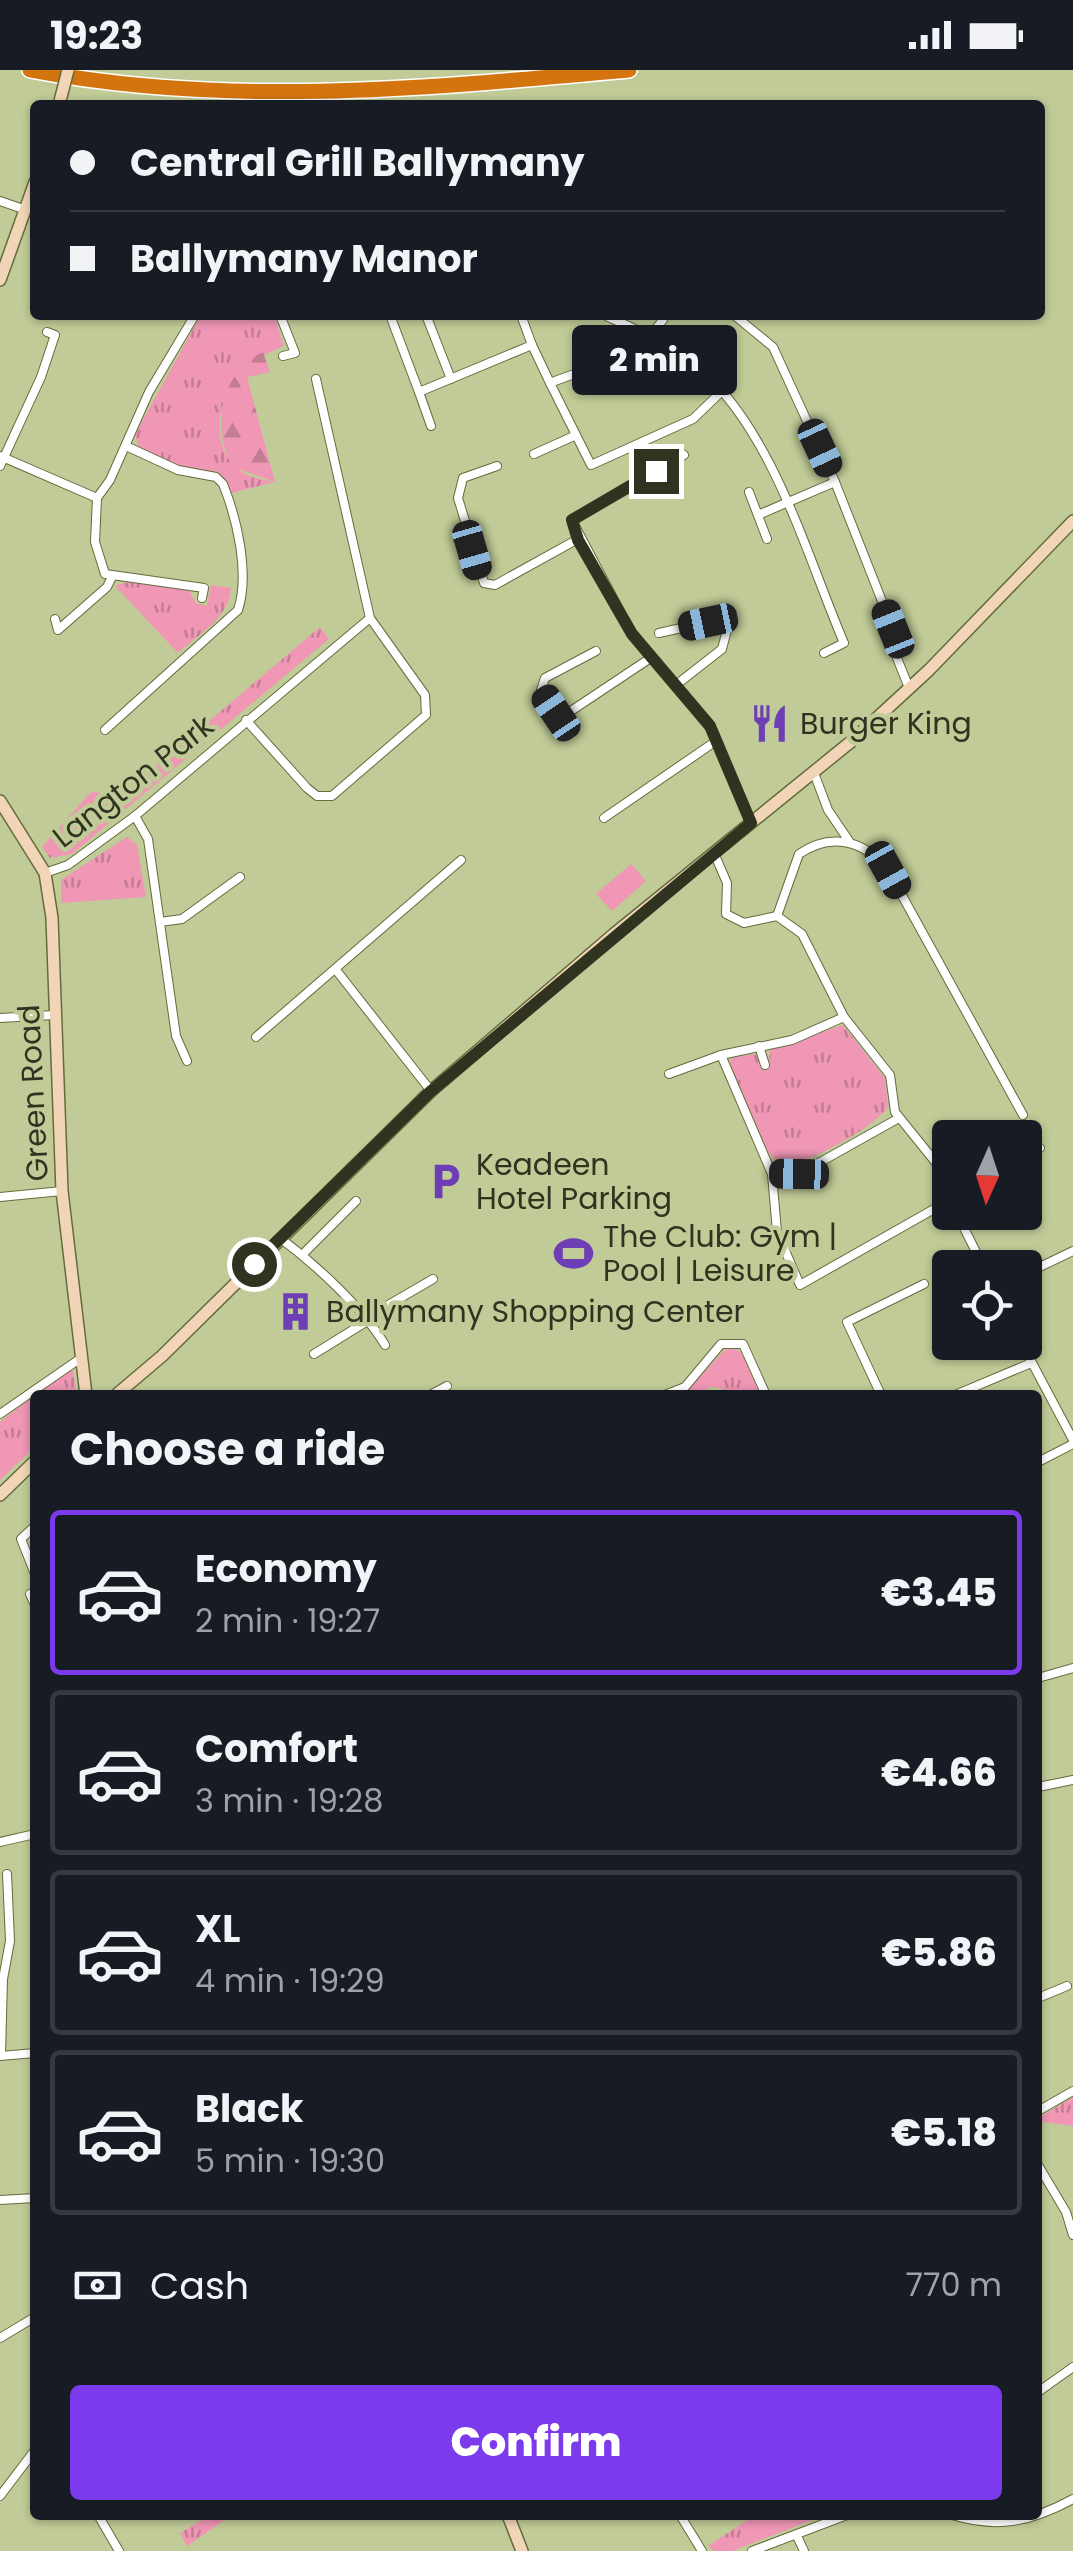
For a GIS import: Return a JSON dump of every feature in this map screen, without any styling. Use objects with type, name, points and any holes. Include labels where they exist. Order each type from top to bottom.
[{"type":"highway","points":[[30,70],[261,93],[406,90],[628,70]]},
{"type":"main road","points":[[60,100],[68,70]]},
{"type":"main road","points":[[0,280],[30,198]]},
{"type":"main road","points":[[122,1390],[162,1356],[430,1092],[714,852],[814,773],[909,688],[1073,520]]},
{"type":"main road","name":"Green Road","points":[[1,806],[45,873],[52,918],[62,1191],[85,1390]]},
{"type":"main road","points":[[0,1495],[30,1466]]},
{"type":"main road","points":[[510,2520],[522,2551]]},
{"type":"street","points":[[0,201],[26,210]]},
{"type":"street","points":[[191,320],[138,412],[126,446],[97,498],[98,560],[112,577],[170,580],[204,588],[202,598]]},
{"type":"street","points":[[282,320],[295,353],[284,356]]},
{"type":"street","points":[[392,320],[431,426]]},
{"type":"street","points":[[428,320],[451,379]]},
{"type":"street","points":[[522,320],[590,464],[693,419],[722,392]]},
{"type":"street","points":[[615,320],[653,337],[698,367],[748,425],[844,643],[824,653]]},
{"type":"street","points":[[550,383],[621,356],[653,337],[663,320]]},
{"type":"street","points":[[740,320],[772,346],[835,482],[893,629],[897,658],[909,688]]},
{"type":"street","points":[[55,334],[41,378],[1,460],[97,498]]},
{"type":"street","points":[[419,392],[532,345]]},
{"type":"street","name":"Langton Park","points":[[246,720],[316,796],[332,796],[417,725],[427,706],[425,694],[370,618],[316,379]]},
{"type":"street","points":[[534,454],[574,436]]},
{"type":"street","points":[[105,730],[238,610],[242,586],[240,553],[223,484],[205,474],[178,470],[126,446]]},
{"type":"street","points":[[684,455],[572,520],[578,540],[632,634],[710,726],[751,823]]},
{"type":"street","points":[[497,466],[462,478],[459,487],[458,498],[484,583],[496,584],[578,540]]},
{"type":"street","points":[[758,515],[835,482]]},
{"type":"street","points":[[749,492],[767,539]]},
{"type":"street","points":[[55,619],[58,630],[107,587],[112,577]]},
{"type":"street","name":"Langton Park","points":[[45,873],[83,856],[135,816],[370,618]]},
{"type":"street","points":[[659,633],[708,622],[727,630],[722,649],[676,685]]},
{"type":"street","points":[[596,651],[546,678],[541,690],[562,717],[652,657]]},
{"type":"street","points":[[604,818],[716,741]]},
{"type":"street","points":[[814,773],[828,810],[849,842]]},
{"type":"street","points":[[135,816],[148,838],[176,1036],[188,1060]]},
{"type":"street","points":[[778,916],[799,854],[819,844],[849,842],[871,851],[888,870],[1024,1115]]},
{"type":"street","points":[[714,852],[727,883],[726,914],[744,923],[778,916],[802,934],[844,1017],[890,1075],[899,1118],[932,1155]]},
{"type":"street","points":[[256,1037],[461,860]]},
{"type":"street","points":[[160,922],[182,919],[240,878]]},
{"type":"street","points":[[336,970],[430,1092]]},
{"type":"street","points":[[0,1018],[54,1015]]},
{"type":"street","points":[[670,1074],[721,1055],[792,1040],[844,1017]]},
{"type":"street","points":[[760,1046],[764,1065]]},
{"type":"street","points":[[721,1055],[772,1174],[777,1232],[800,1284],[932,1210]]},
{"type":"street","points":[[772,1174],[799,1174],[899,1118]]},
{"type":"street","points":[[0,1197],[62,1191]]},
{"type":"street","points":[[303,1254],[356,1201]]},
{"type":"street","points":[[280,1238],[303,1254],[368,1319],[385,1344]]},
{"type":"street","points":[[1042,1266],[1073,1251]]},
{"type":"street","points":[[314,1354],[433,1278]]},
{"type":"street","points":[[879,1390],[847,1322],[924,1284]]},
{"type":"street","points":[[678,1390],[685,1387],[721,1344],[733,1342],[742,1344],[748,1352],[764,1390]]},
{"type":"street","points":[[34,1390],[80,1358]]},
{"type":"street","points":[[1029,1360],[1073,1442],[1042,1460]]},
{"type":"street","points":[[967,1390],[1031,1364]]},
{"type":"street","points":[[439,1390],[447,1386]]},
{"type":"street","points":[[0,1414],[30,1393]]},
{"type":"street","points":[[30,1531],[22,1539],[30,1561]]},
{"type":"street","points":[[1042,1677],[1073,1668]]},
{"type":"street","points":[[1042,1786],[1073,1780]]},
{"type":"street","points":[[0,1842],[30,1835]]},
{"type":"street","points":[[7,1874],[10,1941],[4,1979],[1,2056],[30,2053]]},
{"type":"street","points":[[1042,1996],[1067,1986]]},
{"type":"street","points":[[1042,2109],[1073,2091]]},
{"type":"street","points":[[1042,2172],[1066,2212],[1073,2235]]},
{"type":"street","points":[[0,2200],[30,2198]]},
{"type":"street","points":[[0,2338],[30,2320]]},
{"type":"street","points":[[1042,2389],[1073,2367]]},
{"type":"street","points":[[0,2496],[30,2457]]},
{"type":"street","points":[[1042,2512],[1072,2501]]},
{"type":"street","points":[[101,2520],[119,2551]]},
{"type":"street","points":[[683,2520],[702,2551]]},
{"type":"street","points":[[752,2551],[835,2520]]},
{"type":"street","points":[[969,2520],[982,2524],[1022,2520]]},
{"type":"street","points":[[798,2536],[804,2551]]},
{"type":"green space","points":[[198,320],[276,320],[284,346],[265,352],[234,380],[220,420],[221,440],[229,458],[247,475],[275,482],[232,493],[215,472],[183,468],[138,447],[135,434]]},
{"type":"green space","points":[[284,346],[264,355],[270,372],[247,377],[275,482],[233,467],[221,430],[222,411],[235,376],[248,362]]},
{"type":"green space","points":[[131,581],[189,590],[196,603],[207,606],[211,585],[231,588],[219,617],[178,653],[115,586]]},
{"type":"green space","points":[[320,627],[329,639],[72,854],[50,858],[42,847],[89,794],[95,791],[115,801]]},
{"type":"green space","points":[[127,837],[137,845],[146,897],[61,903],[61,880]]},
{"type":"green space","points":[[631,864],[646,881],[612,911],[596,894]]},
{"type":"green space","points":[[843,1025],[885,1078],[888,1107],[869,1125],[838,1144],[804,1160],[780,1164],[755,1131],[730,1062],[732,1057],[756,1054],[760,1067],[769,1065],[770,1049]]},
{"type":"green space","points":[[725,1350],[741,1352],[759,1390],[687,1390]]},
{"type":"green space","points":[[73,1370],[76,1390],[40,1390],[63,1372]]},
{"type":"green space","points":[[30,1398],[30,1452],[0,1480],[0,1422]]},
{"type":"green space","points":[[1073,2097],[1073,2126],[1042,2122],[1042,2116]]},
{"type":"green space","points":[[202,2520],[225,2520],[187,2546],[180,2533]]},
{"type":"green space","points":[[747,2520],[812,2520],[732,2551],[714,2551],[708,2546]]},
{"type":"place","name":"Burger King","points":[[770,723]]},
{"type":"place","name":"Keadeen Hotel Parking","points":[[446,1181]]},
{"type":"place","name":"The Club: Gym | Pool | Leisure","points":[[573,1253]]},
{"type":"place","name":"Ballymany Shopping Center","points":[[296,1311]]},
{"type":"route","points":[[254,1264],[430,1092],[751,823],[710,726],[632,634],[578,540],[572,520],[656,471]]}]
